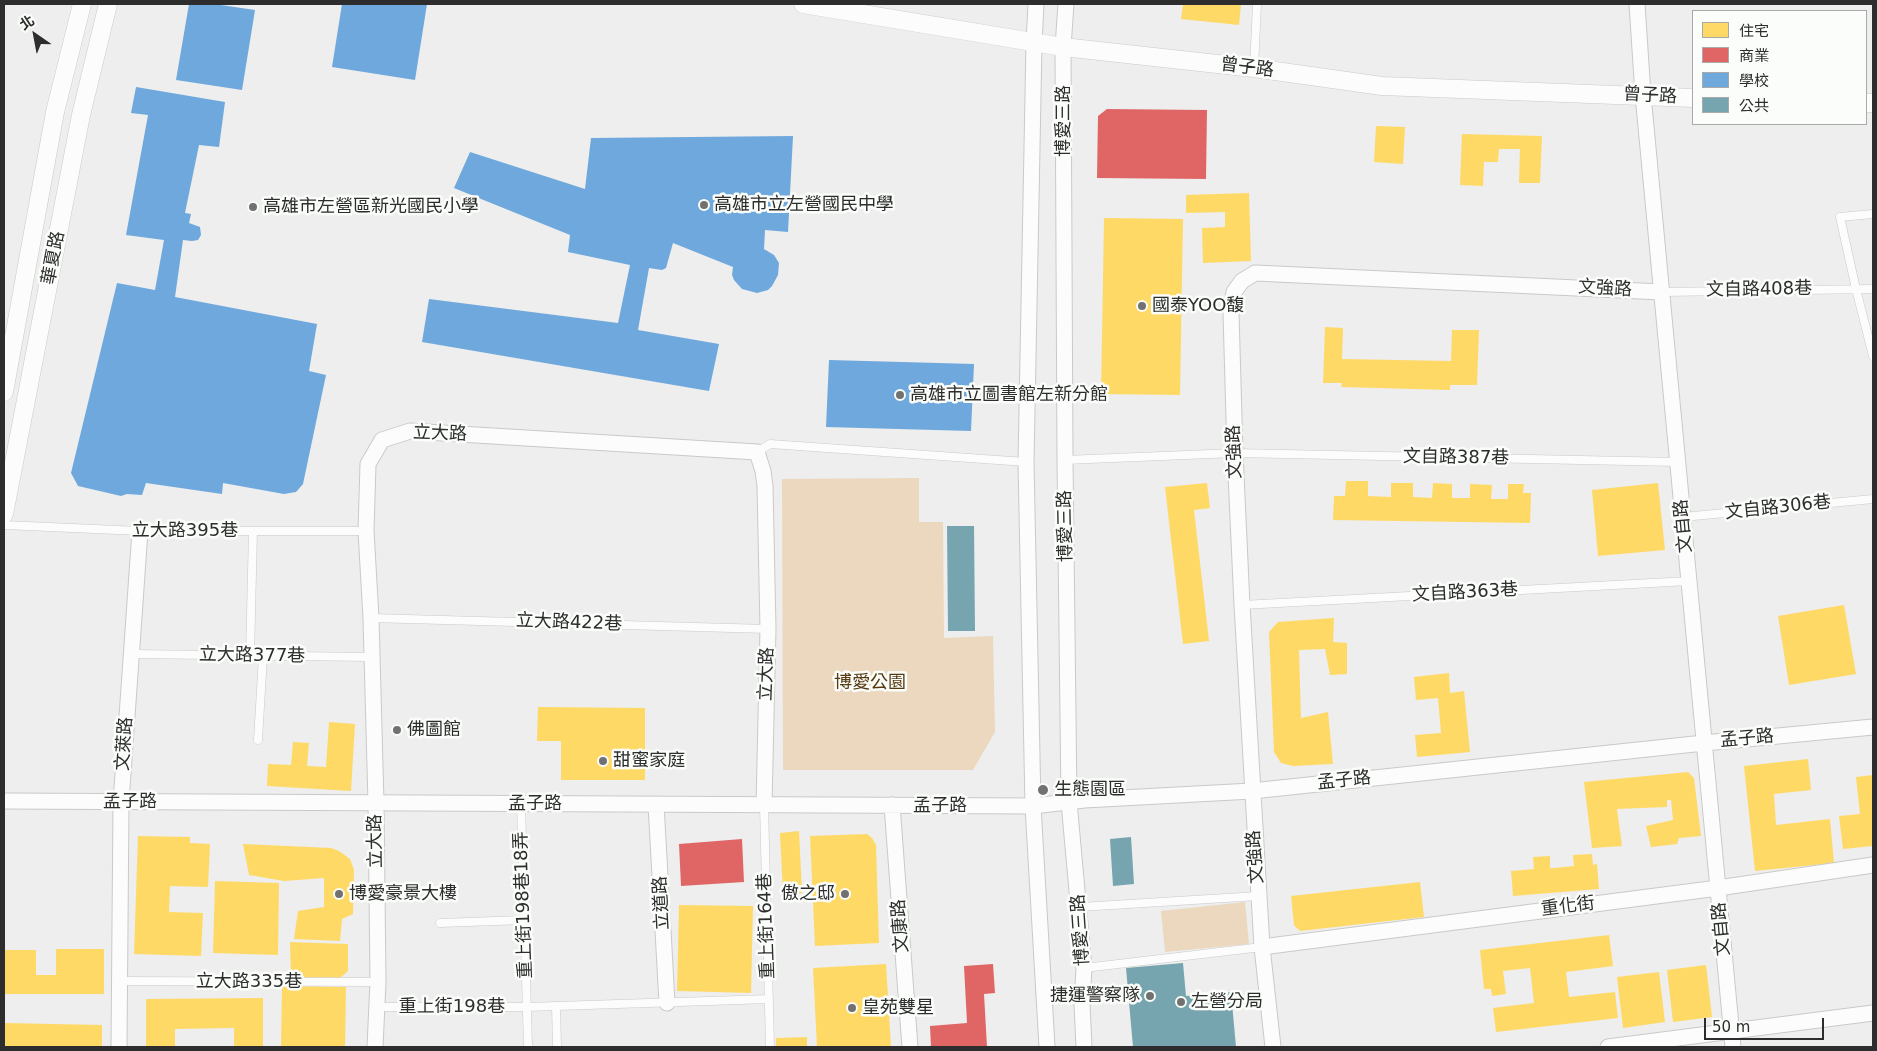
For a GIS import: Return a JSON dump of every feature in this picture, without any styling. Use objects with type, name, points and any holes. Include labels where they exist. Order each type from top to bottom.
[{"type":"street","name":"華夏路","points":[[4,392],[55,112],[82,4]]},
{"type":"street","name":"華夏路","points":[[4,514],[81,114],[108,4]]},
{"type":"street","name":"曾子路","points":[[803,4],[869,9],[1064,48],[1254,68],[1382,86],[1692,98]]},
{"type":"street","name":"博愛三路","points":[[1036,4],[1026,462],[1033,806],[1047,1047]]},
{"type":"street","name":"博愛三路","points":[[1066,4],[1064,48],[1065,460],[1069,802],[1080,907],[1084,968],[1082,1004],[1084,1047]]},
{"type":"street","name":"文自路","points":[[1637,4],[1643,95],[1733,1047]]},
{"type":"street","points":[[30,246],[55,251]]},
{"type":"street","name":"文強路","points":[[1273,1047],[1258,896],[1242,605],[1231,313],[1234,292],[1242,281],[1255,273],[1662,292]]},
{"type":"street","name":"立大路","points":[[375,1047],[378,982],[376,803],[366,530],[368,464],[382,440],[410,431],[757,452],[765,486],[768,629],[764,805]]},
{"type":"street","name":"文萊路","points":[[120,1047],[121,802],[140,531]]},
{"type":"street","name":"孟子路","points":[[4,801],[1033,806],[1069,802],[1252,791],[1873,727]]},
{"type":"street","name":"立道路","points":[[656,804],[667,1003]]},
{"type":"street","name":"文康路","points":[[892,805],[910,1047]]},
{"type":"street","name":"重化街","points":[[1262,947],[1718,888],[1873,865]]},
{"type":"street","points":[[1608,1047],[1873,1013]]},
{"type":"lane","points":[[1254,68],[1257,4]]},
{"type":"lane","points":[[1873,214],[1840,217],[1873,356]]},
{"type":"lane","name":"文自路408巷","points":[[1662,292],[1873,288]]},
{"type":"lane","points":[[757,452],[770,444],[1026,462]]},
{"type":"lane","name":"文自路387巷","points":[[1065,460],[1235,453],[1678,462]]},
{"type":"lane","name":"文自路306巷","points":[[1683,518],[1873,499]]},
{"type":"lane","name":"立大路395巷","points":[[4,525],[140,531],[366,530]]},
{"type":"lane","points":[[250,656],[254,531]]},
{"type":"lane","name":"文自路363巷","points":[[1242,605],[1689,581]]},
{"type":"lane","name":"立大路422巷","points":[[370,618],[768,629]]},
{"type":"lane","name":"立大路377巷","points":[[132,654],[372,657]]},
{"type":"lane","points":[[258,740],[263,656]]},
{"type":"lane","name":"重上街198巷18弄","points":[[521,804],[528,1047]]},
{"type":"lane","name":"重上街164巷","points":[[764,805],[770,1047]]},
{"type":"lane","points":[[1080,907],[1258,896]]},
{"type":"lane","points":[[440,923],[524,920]]},
{"type":"lane","points":[[1084,968],[1262,947]]},
{"type":"lane","name":"立大路335巷","points":[[120,981],[378,982]]},
{"type":"lane","points":[[527,1007],[769,999]]},
{"type":"lane","points":[[556,1006],[557,1047]]},
{"type":"lane","name":"重上街198巷","points":[[376,1007],[527,1007]]},
{"type":"green space","name":"博愛公園","points":[[919,478],[919,522],[943,522],[944,638],[993,636],[995,732],[973,770],[783,770],[782,479]]},
{"type":"green space","points":[[1245,902],[1249,944],[1165,952],[1161,911]]},
{"type":"building: 住宅","points":[[1183,4],[1241,4],[1239,25],[1181,19]]},
{"type":"building: 住宅","points":[[1376,126],[1405,127],[1403,164],[1374,162]]},
{"type":"building: 住宅","points":[[1462,134],[1542,136],[1540,183],[1519,183],[1520,149],[1499,149],[1498,162],[1484,162],[1483,186],[1460,185]]},
{"type":"building: 住宅","points":[[1249,193],[1251,261],[1203,263],[1202,228],[1225,227],[1225,212],[1186,213],[1186,195]]},
{"type":"building: 住宅","name":"國泰YOO馥","points":[[1104,218],[1183,219],[1180,395],[1101,394]]},
{"type":"building: 住宅","points":[[1325,327],[1343,328],[1342,359],[1451,361],[1452,330],[1479,330],[1477,385],[1450,385],[1450,390],[1341,387],[1342,383],[1323,383]]},
{"type":"building: 住宅","points":[[1346,481],[1368,481],[1368,496],[1391,497],[1391,483],[1413,483],[1413,497],[1432,498],[1433,483],[1452,484],[1452,498],[1470,498],[1470,484],[1492,485],[1491,499],[1508,499],[1508,484],[1524,484],[1523,493],[1531,493],[1530,523],[1333,520],[1334,496],[1345,496]]},
{"type":"building: 住宅","points":[[1207,483],[1210,508],[1194,510],[1209,641],[1183,644],[1165,487]]},
{"type":"building: 住宅","points":[[1658,483],[1665,550],[1598,556],[1592,490]]},
{"type":"building: 住宅","points":[[1844,605],[1856,674],[1789,685],[1778,616]]},
{"type":"building: 住宅","points":[[1334,618],[1333,642],[1347,643],[1347,674],[1330,675],[1325,649],[1299,650],[1301,718],[1328,712],[1333,764],[1293,766],[1281,763],[1274,752],[1269,632],[1278,622]]},
{"type":"building: 住宅","points":[[1449,673],[1450,693],[1464,691],[1470,752],[1417,757],[1415,735],[1441,733],[1438,698],[1416,700],[1414,677]]},
{"type":"building: 住宅","name":"甜蜜家庭","points":[[538,707],[645,708],[645,780],[561,780],[561,741],[537,741]]},
{"type":"building: 住宅","points":[[329,722],[355,724],[351,791],[267,786],[268,764],[291,765],[293,742],[309,743],[307,766],[326,767]]},
{"type":"building: 住宅","points":[[1808,759],[1811,790],[1774,794],[1776,825],[1830,819],[1834,863],[1755,871],[1744,766]]},
{"type":"building: 住宅","points":[[1688,772],[1694,778],[1701,836],[1679,838],[1677,844],[1651,847],[1646,826],[1673,820],[1671,800],[1667,800],[1667,807],[1617,809],[1622,846],[1592,848],[1584,782]]},
{"type":"building: 住宅","points":[[1873,775],[1873,846],[1843,849],[1839,816],[1860,814],[1856,777]]},
{"type":"building: 住宅","points":[[799,831],[802,893],[783,894],[780,833]]},
{"type":"building: 住宅","name":"傲之邸","points":[[867,834],[876,845],[879,943],[815,946],[810,836]]},
{"type":"building: 住宅","points":[[138,836],[190,837],[190,843],[210,844],[208,887],[170,886],[169,912],[203,913],[201,956],[134,954]]},
{"type":"building: 住宅","name":"博愛豪景大樓","points":[[243,844],[331,848],[350,859],[354,870],[353,914],[342,919],[340,941],[294,939],[298,911],[324,907],[324,878],[284,881],[249,875]]},
{"type":"building: 住宅","points":[[1592,854],[1593,865],[1597,864],[1599,889],[1513,896],[1511,871],[1534,869],[1533,857],[1550,856],[1550,868],[1554,868],[1574,866],[1573,855]]},
{"type":"building: 住宅","points":[[215,881],[279,883],[278,955],[213,953]]},
{"type":"building: 住宅","points":[[1420,882],[1424,917],[1300,931],[1294,925],[1291,896]]},
{"type":"building: 住宅","points":[[679,905],[753,906],[751,993],[677,991]]},
{"type":"building: 住宅","points":[[1609,935],[1613,966],[1566,972],[1569,997],[1615,992],[1618,1018],[1496,1032],[1493,1008],[1534,1003],[1530,968],[1503,971],[1506,994],[1492,996],[1491,989],[1484,989],[1480,950]]},
{"type":"building: 住宅","points":[[290,942],[348,944],[348,971],[337,981],[291,980]]},
{"type":"building: 住宅","points":[[56,949],[104,949],[104,994],[4,994],[4,950],[36,950],[36,975],[56,975]]},
{"type":"building: 住宅","name":"皇苑雙星","points":[[886,964],[891,1047],[817,1047],[813,968]]},
{"type":"building: 住宅","points":[[1706,965],[1712,1017],[1673,1022],[1667,970]]},
{"type":"building: 住宅","points":[[1659,972],[1665,1022],[1623,1028],[1617,977]]},
{"type":"building: 住宅","points":[[282,986],[346,987],[345,1047],[281,1047]]},
{"type":"building: 住宅","points":[[263,998],[263,1047],[234,1047],[234,1028],[175,1029],[175,1047],[146,1047],[146,999]]},
{"type":"building: 住宅","points":[[4,1023],[102,1025],[102,1047],[4,1047]]},
{"type":"building: 住宅","points":[[807,1037],[807,1047],[776,1047],[776,1038]]},
{"type":"building: 商業","points":[[1107,109],[1207,110],[1206,179],[1097,178],[1098,116]]},
{"type":"building: 商業","points":[[742,839],[744,882],[681,886],[679,844]]},
{"type":"building: 商業","points":[[993,964],[995,993],[984,994],[987,1047],[931,1047],[930,1026],[967,1023],[964,966]]},
{"type":"building: 學校","points":[[189,4],[214,4],[255,10],[242,90],[176,80]]},
{"type":"building: 學校","points":[[342,4],[427,4],[415,80],[332,67]]},
{"type":"building: 學校","points":[[136,87],[225,102],[219,147],[199,145],[185,213],[191,214],[189,223],[200,227],[201,235],[198,240],[183,240],[175,297],[317,324],[309,371],[326,375],[303,484],[296,492],[284,494],[223,483],[222,494],[146,483],[142,495],[127,494],[121,496],[78,486],[71,473],[117,283],[155,290],[164,240],[126,235],[148,115],[131,113]]},
{"type":"building: 學校","points":[[793,136],[788,232],[765,230],[764,249],[774,255],[779,263],[778,275],[768,290],[757,293],[742,289],[734,280],[732,275],[733,267],[673,243],[666,268],[662,270],[649,268],[638,330],[719,344],[709,391],[422,342],[429,299],[618,323],[630,265],[568,252],[570,235],[454,188],[470,152],[585,189],[591,138]]},
{"type":"building: 學校","name":"高雄市立圖書館左新分館","points":[[829,360],[974,364],[971,431],[826,427]]},
{"type":"building: 公共","points":[[947,526],[974,526],[975,631],[948,631]]},
{"type":"building: 公共","points":[[1131,837],[1134,884],[1113,886],[1110,839]]},
{"type":"building: 公共","name":"左營分局","points":[[1183,963],[1186,996],[1231,992],[1236,1047],[1133,1047],[1126,968]]},
{"type":"place","name":"高雄市立左營國民中學","points":[[704,205]]},
{"type":"place","name":"高雄市左營區新光國民小學","points":[[253,207]]},
{"type":"place","name":"國泰YOO馥","points":[[1142,306]]},
{"type":"place","name":"高雄市立圖書館左新分館","points":[[900,395]]},
{"type":"place","name":"佛圖館","points":[[397,730]]},
{"type":"place","name":"甜蜜家庭","points":[[603,761]]},
{"type":"place","name":"生態園區","points":[[1043,790]]},
{"type":"place","name":"博愛豪景大樓","points":[[339,894]]},
{"type":"place","name":"傲之邸","points":[[845,894]]},
{"type":"place","name":"捷運警察隊","points":[[1150,996]]},
{"type":"place","name":"左營分局","points":[[1181,1002]]},
{"type":"place","name":"皇苑雙星","points":[[852,1008]]}]
